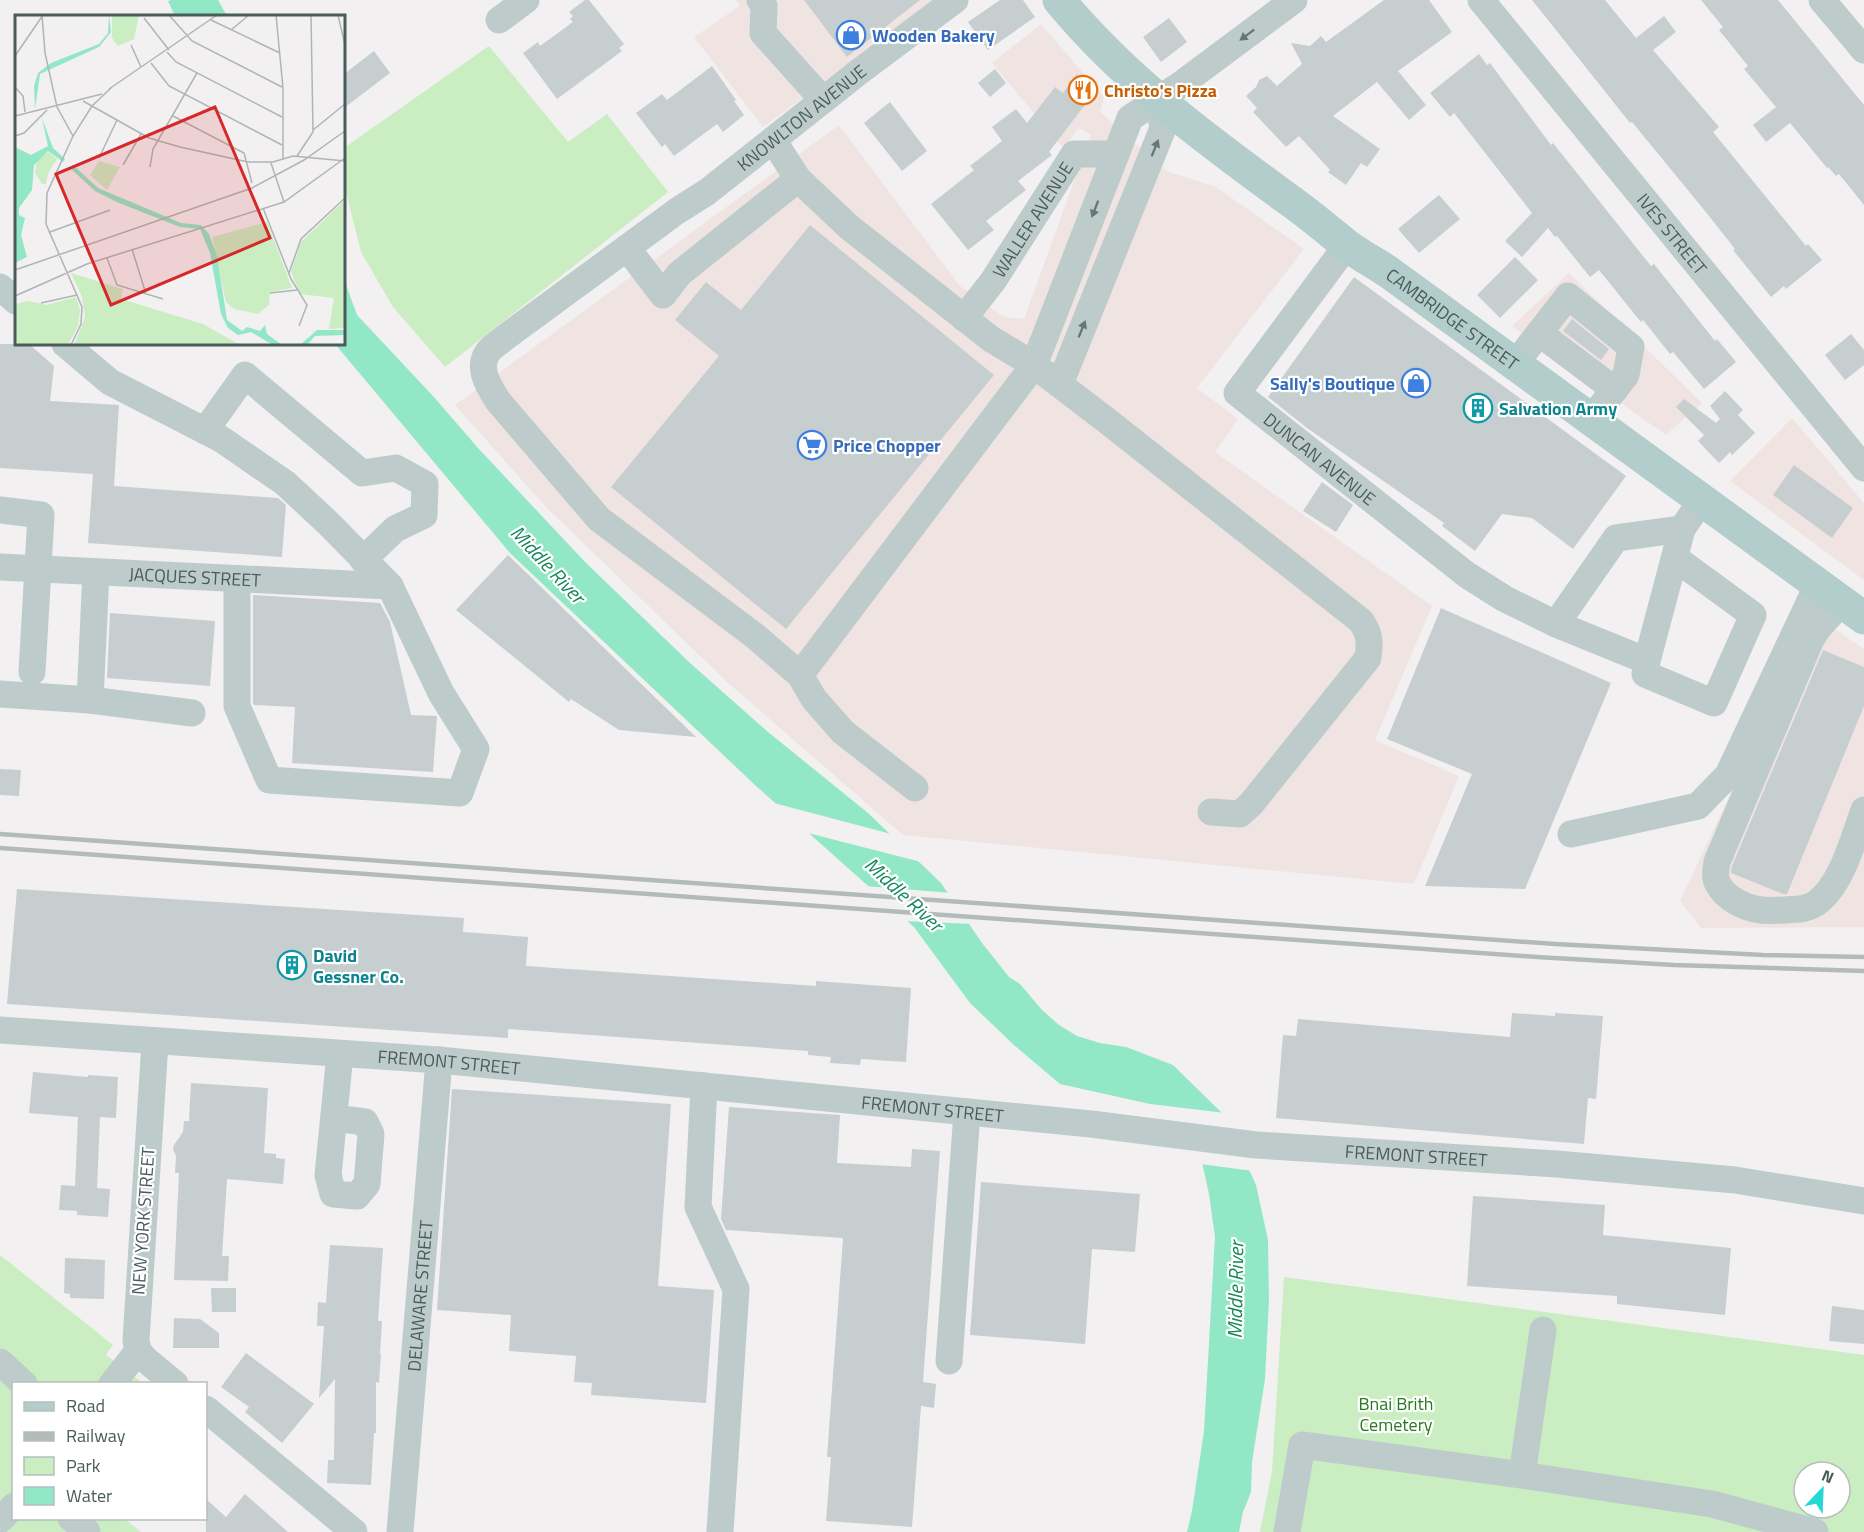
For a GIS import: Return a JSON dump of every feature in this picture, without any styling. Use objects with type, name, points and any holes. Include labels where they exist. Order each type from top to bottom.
[{"type":"main road","name":"CAMBRIDGE STREET","points":[[1059,0],[1112,59],[1189,125],[1347,245],[1387,271],[1841,601]]},
{"type":"street","points":[[499,20],[526,0]]},
{"type":"street","points":[[760,0],[764,6],[763,33],[823,100]]},
{"type":"street","name":"KNOWLTON AVENUE","points":[[800,675],[755,636],[599,519],[498,401],[487,384],[484,361],[488,351],[706,192],[955,0]]},
{"type":"street","points":[[915,788],[843,732],[814,699],[800,675],[1034,365],[1130,118],[1294,0]]},
{"type":"street","name":"IVES STREET","points":[[1481,0],[1864,468]]},
{"type":"street","points":[[1822,0],[1864,50]]},
{"type":"street","points":[[1060,384],[1163,128],[1158,100]]},
{"type":"street","points":[[773,140],[798,179],[849,227],[992,339],[1060,384],[1361,621],[1368,632],[1370,642],[1368,658],[1251,804],[1240,814],[1211,812]]},
{"type":"street","name":"WALLER AVENUE","points":[[964,318],[993,281],[1074,154],[1116,154]]},
{"type":"street","points":[[627,248],[663,295],[679,274],[798,179]]},
{"type":"street","name":"DUNCAN AVENUE","points":[[1347,245],[1237,393],[1467,575],[1505,599],[1556,624]]},
{"type":"street","points":[[0,287],[15,301]]},
{"type":"street","points":[[1515,364],[1568,296],[1631,347],[1626,375],[1591,419]]},
{"type":"street","points":[[1539,333],[1615,390]]},
{"type":"street","points":[[66,345],[110,382],[221,439],[285,483],[390,586],[441,693],[476,749],[459,793],[269,780],[237,706],[237,579]]},
{"type":"street","points":[[205,431],[245,375],[362,473],[396,468],[425,484],[424,515],[395,529],[363,560]]},
{"type":"street","points":[[1675,558],[1753,615],[1714,703],[1645,674],[1647,661],[1675,558],[1683,529],[1701,501]]},
{"type":"street","points":[[0,510],[41,515],[32,672]]},
{"type":"street","points":[[1647,661],[1556,624],[1616,538],[1683,529]]},
{"type":"street","name":"JACQUES STREET","points":[[0,567],[390,586]]},
{"type":"street","points":[[90,700],[96,572]]},
{"type":"street","points":[[1841,601],[1811,639],[1717,862],[1715,872],[1717,883],[1728,896],[1745,906],[1762,910],[1805,909],[1827,893],[1837,879],[1864,810]]},
{"type":"street","points":[[1570,834],[1698,806],[1728,775],[1841,601]]},
{"type":"street","points":[[0,694],[90,700],[192,713]]},
{"type":"street","name":"FREMONT STREET","points":[[0,1030],[439,1060],[967,1112],[1256,1144],[1557,1164],[1735,1180],[1864,1202]]},
{"type":"street","name":"NEW YORK STREET","points":[[138,1351],[137,1328],[155,1042]]},
{"type":"street","points":[[334,1118],[340,1054]]},
{"type":"street","name":"DELAWARE STREET","points":[[400,1532],[439,1060]]},
{"type":"street","points":[[704,1086],[698,1207],[736,1289],[720,1532]]},
{"type":"street","points":[[949,1361],[967,1112]]},
{"type":"street","points":[[1522,1474],[1543,1330]]},
{"type":"street","points":[[113,1382],[138,1351],[174,1382]]},
{"type":"street","points":[[0,1362],[23,1382]]},
{"type":"street","points":[[207,1410],[354,1532]]},
{"type":"street","points":[[1287,1532],[1302,1445],[1522,1474],[1712,1504],[1770,1528],[1815,1532]]},
{"type":"street","points":[[0,1520],[12,1508]]},
{"type":"street","points":[[73,1520],[87,1532]]},
{"type":"shaded area","points":[[736,0],[937,0],[763,127],[694,37],[740,6]]},
{"type":"shaded area","points":[[1041,24],[1104,97],[1100,112],[1166,171],[1216,187],[1304,249],[1197,388],[1238,419],[1215,452],[1432,606],[1375,740],[1459,776],[1414,884],[903,835],[727,682],[546,507],[455,405],[839,125],[960,286],[1004,317],[1024,319],[1091,135],[1078,128],[1064,149],[992,63]]},
{"type":"shaded area","points":[[1569,273],[1702,403],[1666,435],[1512,326]]},
{"type":"shaded area","points":[[1792,418],[1864,503],[1864,580],[1730,481]]},
{"type":"shaded area","points":[[1814,615],[1864,649],[1864,927],[1701,928],[1680,901]]},
{"type":"green space","points":[[489,46],[568,142],[607,114],[668,192],[445,367],[393,307],[361,252],[345,188],[345,147]]},
{"type":"green space","points":[[0,1255],[113,1345],[106,1355],[142,1382],[12,1382],[12,1520],[126,1520],[141,1532],[0,1532]]},
{"type":"green space","name":"Bnai Brith Cemetery","points":[[1284,1277],[1864,1355],[1864,1532],[1260,1532],[1272,1472]]},
{"type":"water","points":[[218,0],[226,15],[175,15],[168,1]]},
{"type":"water","name":"Middle River","points":[[345,282],[357,315],[586,563],[690,663],[768,732],[868,813],[941,883],[982,943],[1009,977],[1020,984],[1042,1010],[1059,1025],[1077,1036],[1126,1047],[1173,1065],[1224,1115],[1256,1185],[1268,1240],[1269,1299],[1265,1379],[1252,1462],[1251,1492],[1243,1512],[1239,1532],[1187,1532],[1204,1431],[1215,1237],[1200,1153],[1150,1104],[1060,1084],[1014,1045],[970,1003],[914,927],[755,785],[510,553],[336,345],[345,345]]},
{"type":"pier","points":[[770,802],[895,835],[925,863],[804,832]]},
{"type":"pier","points":[[865,886],[952,893],[973,924],[903,921]]},
{"type":"pier","points":[[1150,1104],[1226,1113],[1253,1171],[1200,1164],[1198,1154],[1184,1137],[1150,1107]]},
{"type":"building","points":[[585,0],[589,0],[624,44],[619,48],[622,51],[557,99],[523,53],[538,42],[540,46],[573,22],[570,19],[573,16],[569,12]]},
{"type":"building","points":[[804,0],[920,0],[847,57]]},
{"type":"building","points":[[1000,0],[1023,0],[1035,17],[988,50],[968,22]]},
{"type":"building","points":[[1384,0],[1429,0],[1452,32],[1398,71],[1426,105],[1409,120],[1377,82],[1333,116],[1380,149],[1367,167],[1361,163],[1346,185],[1328,172],[1330,170],[1299,136],[1286,147],[1253,112],[1257,108],[1246,96],[1256,87],[1259,80],[1267,76],[1277,86],[1302,64],[1291,43],[1310,46],[1321,36],[1326,42]]},
{"type":"building","points":[[1532,0],[1605,0],[1636,38],[1664,16],[1676,32],[1653,50],[1719,127],[1713,132],[1806,246],[1808,244],[1822,260],[1786,289],[1784,286],[1771,297],[1705,211],[1632,122],[1630,123]]},
{"type":"building","points":[[1701,0],[1778,0],[1864,105],[1864,205],[1839,174],[1836,176],[1827,168],[1790,123],[1766,142],[1753,125],[1776,107],[1744,69],[1748,66],[1719,30],[1723,27]]},
{"type":"building","points":[[1169,18],[1187,42],[1161,62],[1143,37]]},
{"type":"building","points":[[374,51],[390,73],[345,107],[345,73]]},
{"type":"building","points":[[1479,54],[1487,65],[1490,63],[1551,145],[1553,143],[1651,266],[1654,264],[1715,341],[1717,339],[1736,362],[1704,389],[1673,352],[1670,354],[1643,320],[1641,322],[1599,270],[1590,277],[1548,228],[1522,257],[1505,241],[1532,213],[1454,113],[1450,117],[1430,93]]},
{"type":"building","points":[[712,66],[744,115],[723,132],[717,124],[674,156],[665,144],[662,147],[636,113],[662,94],[667,100]]},
{"type":"building","points":[[995,69],[1006,83],[990,97],[978,83]]},
{"type":"building","points":[[1077,74],[1097,89],[1049,152],[1052,155],[1018,181],[1026,190],[986,221],[994,230],[968,250],[931,204],[974,170],[970,166],[1002,141],[992,127],[1016,109],[1027,123],[1055,87],[1063,93]]},
{"type":"building","points":[[890,102],[927,151],[902,171],[864,123]]},
{"type":"building","points":[[1439,195],[1460,219],[1419,253],[1398,229]]},
{"type":"building","points":[[810,225],[994,375],[786,629],[611,487],[719,356],[675,320],[706,282],[741,310]]},
{"type":"building","points":[[1515,257],[1538,280],[1500,318],[1477,295]]},
{"type":"building","name":"Salvation Army","points":[[1354,277],[1626,476],[1573,549],[1532,518],[1502,514],[1475,551],[1442,526],[1444,523],[1307,428],[1268,397]]},
{"type":"building","points":[[1572,319],[1609,349],[1601,360],[1563,331]]},
{"type":"building","points":[[1851,334],[1864,350],[1864,365],[1845,380],[1825,355]]},
{"type":"building","points":[[0,344],[30,345],[54,366],[50,401],[119,405],[114,486],[278,498],[286,505],[282,557],[88,543],[93,474],[0,468]]},
{"type":"building","points":[[1725,391],[1743,410],[1738,415],[1755,433],[1732,455],[1730,452],[1719,463],[1698,441],[1704,435],[1676,407],[1684,399],[1716,423],[1720,419],[1710,406]]},
{"type":"building","points":[[1794,465],[1853,508],[1832,538],[1773,495]]},
{"type":"building","points":[[1322,482],[1353,505],[1336,532],[1303,511]]},
{"type":"building","points":[[508,555],[696,737],[619,730],[571,699],[569,702],[456,610]]},
{"type":"building","points":[[253,595],[380,603],[390,622],[411,715],[437,716],[433,772],[292,763],[295,707],[254,705],[253,703]]},
{"type":"building","points":[[1441,608],[1611,683],[1525,889],[1425,886],[1472,774],[1387,739]]},
{"type":"building","points":[[110,613],[215,621],[210,686],[107,678]]},
{"type":"building","points":[[1823,650],[1864,667],[1864,706],[1787,894],[1783,894],[1731,873],[1732,866]]},
{"type":"building","points":[[0,769],[21,770],[19,796],[0,795]]},
{"type":"building","points":[[17,889],[464,918],[463,932],[528,937],[526,966],[816,986],[816,981],[911,988],[906,1062],[861,1059],[860,1065],[830,1063],[831,1057],[808,1055],[808,1051],[508,1029],[508,1038],[7,1004]]},
{"type":"building","points":[[1512,1013],[1603,1016],[1596,1099],[1588,1098],[1584,1144],[1276,1118],[1283,1035],[1296,1036],[1298,1019],[1510,1037]]},
{"type":"building","points":[[33,1072],[118,1077],[116,1118],[100,1117],[97,1188],[110,1189],[108,1217],[77,1215],[77,1211],[59,1210],[61,1185],[75,1186],[78,1117],[29,1113]]},
{"type":"building","points":[[191,1083],[268,1088],[264,1153],[276,1154],[276,1158],[285,1159],[283,1184],[227,1179],[222,1256],[229,1256],[228,1281],[174,1280],[179,1173],[175,1173],[176,1156],[173,1149],[183,1132],[184,1121],[189,1121]]},
{"type":"building","points":[[452,1089],[671,1104],[658,1286],[714,1290],[706,1403],[591,1395],[592,1383],[574,1382],[576,1356],[509,1351],[511,1315],[437,1310]]},
{"type":"building","points":[[729,1107],[840,1115],[837,1163],[911,1167],[912,1149],[940,1151],[923,1382],[936,1384],[934,1408],[921,1406],[912,1527],[826,1521],[831,1457],[827,1457],[843,1238],[726,1230],[721,1219]]},
{"type":"building","points":[[981,1182],[1140,1194],[1135,1252],[1092,1249],[1085,1344],[970,1335]]},
{"type":"building","points":[[1473,1196],[1605,1205],[1603,1235],[1731,1248],[1725,1315],[1617,1304],[1617,1296],[1467,1286]]},
{"type":"building","points":[[330,1245],[383,1248],[378,1321],[382,1321],[381,1354],[379,1383],[376,1382],[376,1433],[374,1433],[371,1485],[327,1483],[328,1460],[334,1460],[335,1379],[319,1398],[324,1326],[317,1326],[318,1302],[326,1303]]},
{"type":"building","points":[[65,1258],[105,1260],[104,1299],[70,1298],[70,1294],[64,1293]]},
{"type":"building","points":[[211,1288],[236,1288],[236,1312],[212,1312]]},
{"type":"building","points":[[1832,1306],[1864,1310],[1864,1344],[1829,1341]]},
{"type":"building","points":[[174,1318],[200,1319],[219,1333],[219,1348],[173,1348]]},
{"type":"building","points":[[246,1353],[314,1404],[282,1443],[245,1412],[249,1407],[221,1387]]},
{"type":"building","points":[[245,1494],[288,1532],[206,1532],[207,1500],[226,1517]]},
{"type":"railway","points":[[0,834],[1555,944],[1763,955],[1864,957]]},
{"type":"railway","points":[[0,848],[1537,957],[1674,965],[1864,971]]},
{"type":"place","name":"Wooden Bakery","points":[[851,35]]},
{"type":"place","name":"Christo's Pizza","points":[[1083,90]]},
{"type":"place","name":"Sally's Boutique","points":[[1416,383]]},
{"type":"place","name":"Salvation Army","points":[[1478,408]]},
{"type":"place","name":"Price Chopper","points":[[812,445]]},
{"type":"place","name":"David Gessner Co.","points":[[292,965]]}]
